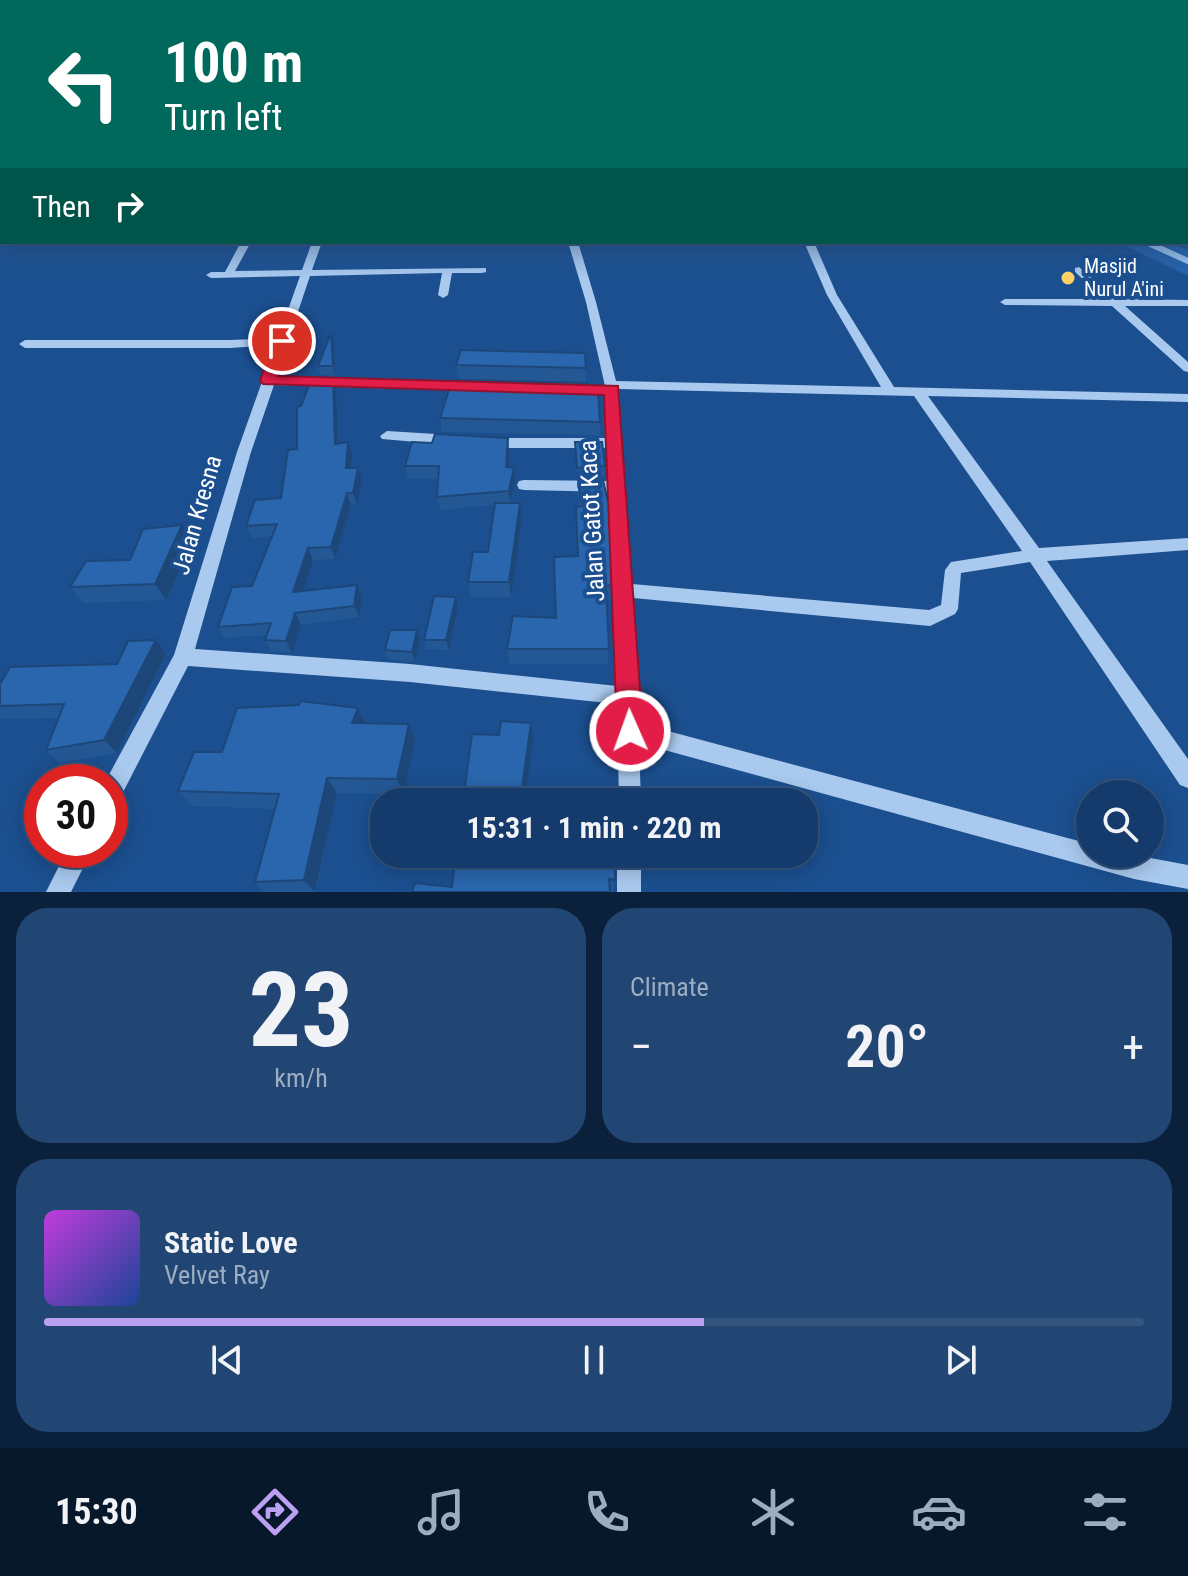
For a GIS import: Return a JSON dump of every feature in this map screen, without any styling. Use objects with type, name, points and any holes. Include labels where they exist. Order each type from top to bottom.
[{"type":"street","points":[[229,274],[245,244]]},
{"type":"street","name":"Jalan Kresna","points":[[126,764],[183,657],[244,452],[316,244]]},
{"type":"street","name":"Jalan Gatot Kaca","points":[[574,244],[612,388],[629,696],[630,788]]},
{"type":"street","points":[[810,244],[832,295],[890,392]]},
{"type":"street","points":[[443,295],[448,270]]},
{"type":"street","points":[[211,275],[482,270]]},
{"type":"street","points":[[1079,270],[1121,304],[1188,368]]},
{"type":"street","points":[[1005,302],[1188,303]]},
{"type":"street","points":[[25,344],[181,345],[282,341]]},
{"type":"street","points":[[269,381],[480,387]]},
{"type":"street","points":[[554,389],[1188,398]]},
{"type":"street","points":[[919,393],[1188,777]]},
{"type":"street","points":[[387,436],[472,441],[616,443]]},
{"type":"street","points":[[524,485],[619,487]]},
{"type":"street","points":[[624,590],[930,618],[949,609],[953,570],[957,567],[1035,555],[1188,544]]},
{"type":"street","points":[[183,657],[410,673],[629,696]]},
{"type":"street","points":[[630,731],[1134,867],[1188,877]]},
{"type":"street","points":[[58,892],[71,868]]},
{"type":"street","points":[[629,868],[629,892]]},
{"type":"shaded area","points":[[1122,244],[1175,244],[1188,250],[1188,276]]},
{"type":"building","points":[[331,333],[333,366],[318,366]]},
{"type":"building","points":[[461,350],[585,353],[586,368],[456,365]]},
{"type":"building","points":[[312,378],[333,378],[335,444],[348,442],[346,468],[358,468],[353,493],[347,493],[331,547],[308,548],[293,592],[357,585],[354,606],[295,613],[286,641],[265,640],[271,623],[218,627],[232,587],[252,586],[277,524],[246,526],[255,500],[281,498],[288,450],[297,449],[297,407],[301,406]]},
{"type":"building","points":[[452,380],[587,383],[587,393],[598,393],[600,422],[440,418]]},
{"type":"building","points":[[435,434],[508,438],[506,467],[514,468],[509,491],[437,497],[439,466],[405,466],[412,442],[432,443]]},
{"type":"building","points":[[575,442],[602,442],[605,466],[577,468]]},
{"type":"building","points":[[578,479],[603,480],[609,506],[612,585],[606,586],[609,649],[507,649],[513,616],[556,618],[554,557],[578,556],[576,507],[583,506]]},
{"type":"building","points":[[495,503],[520,503],[509,582],[468,582],[473,552],[488,552]]},
{"type":"building","points":[[182,525],[155,584],[70,587],[86,561],[130,560],[143,529]]},
{"type":"building","points":[[434,596],[456,597],[446,640],[424,640]]},
{"type":"building","points":[[390,630],[417,630],[412,652],[385,650]]},
{"type":"building","points":[[156,640],[104,740],[46,750],[64,704],[0,706],[0,684],[10,667],[117,664],[128,641]]},
{"type":"building","points":[[300,701],[358,708],[352,723],[409,724],[397,779],[327,778],[304,880],[255,882],[279,794],[178,791],[194,752],[222,752],[237,708],[299,705]]},
{"type":"building","points":[[501,721],[531,723],[522,788],[465,788],[472,734],[499,735]]},
{"type":"building","points":[[454,868],[615,868],[615,880],[609,879],[610,892],[412,892],[415,883],[452,887]]},
{"type":"waterway","points":[[1150,244],[1188,261]]},
{"type":"place","name":"Masjid Nurul A'ini","points":[[1068,278]]},
{"type":"route","points":[[282,341],[269,381],[612,390],[630,731]]}]
